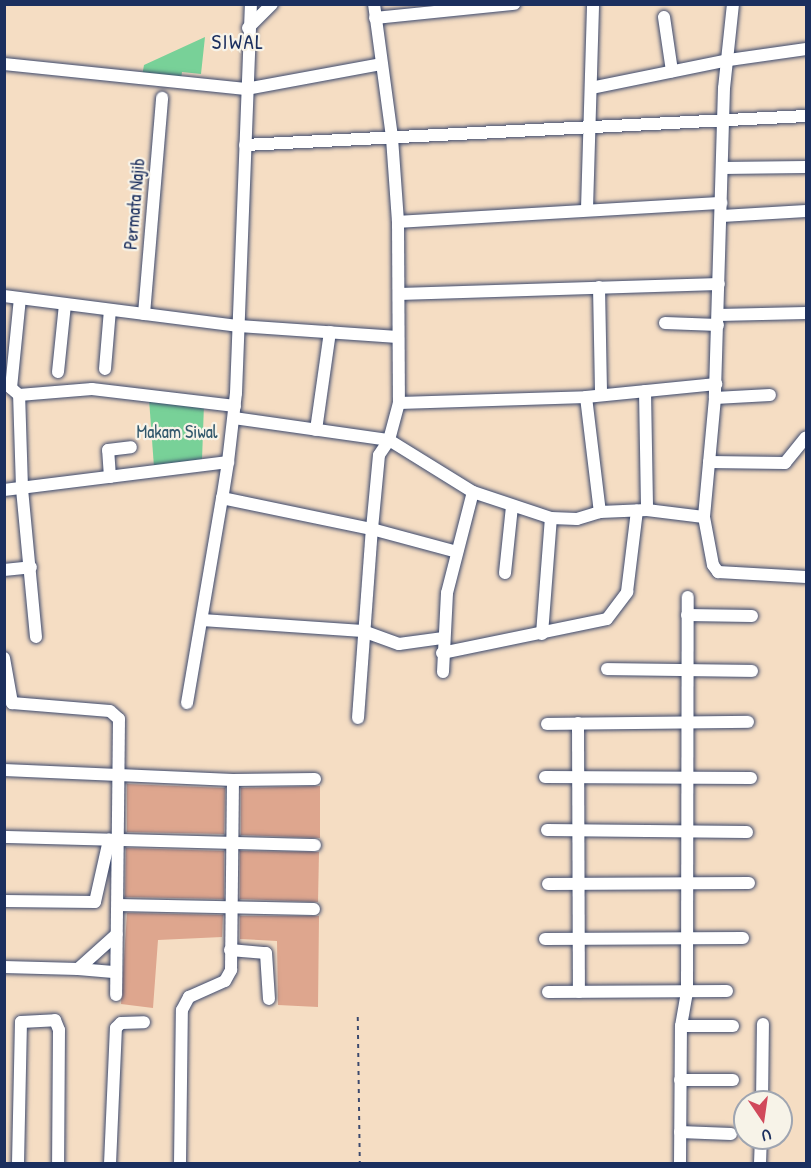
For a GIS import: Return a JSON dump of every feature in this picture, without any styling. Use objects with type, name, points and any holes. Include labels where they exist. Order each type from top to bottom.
[{"type":"street","points":[[187,703],[228,462],[234,412],[239,326],[248,28],[251,4]]},
{"type":"street","points":[[248,28],[272,4]]},
{"type":"street","points":[[358,718],[363,631],[379,455],[389,440],[399,403],[398,222],[392,138],[374,4]]},
{"type":"street","points":[[375,18],[514,4]]},
{"type":"street","points":[[587,209],[593,4]]},
{"type":"street","points":[[733,4],[722,168],[716,398],[705,525],[713,565],[723,575],[807,578]]},
{"type":"street","points":[[664,17],[672,71]]},
{"type":"street","points":[[591,88],[729,60],[807,49]]},
{"type":"street","points":[[4,64],[246,89],[381,64]]},
{"type":"street","name":"Permata Najib","points":[[144,314],[162,98]]},
{"type":"street","points":[[245,146],[590,125],[724,123],[807,116]]},
{"type":"street","points":[[722,168],[807,167]]},
{"type":"street","points":[[398,222],[587,209],[721,203]]},
{"type":"street","points":[[722,216],[807,211]]},
{"type":"street","points":[[399,294],[719,284]]},
{"type":"street","points":[[599,287],[601,395]]},
{"type":"street","points":[[4,296],[239,326],[398,337]]},
{"type":"street","points":[[20,298],[11,388],[19,395],[92,389],[234,412],[316,430],[389,440],[473,492],[550,518],[577,519],[600,512],[642,510],[705,525]]},
{"type":"street","points":[[58,372],[65,304]]},
{"type":"street","points":[[105,369],[110,310]]},
{"type":"street","points":[[665,323],[807,313]]},
{"type":"street","points":[[316,430],[330,332]]},
{"type":"street","points":[[399,403],[586,397],[716,384]]},
{"type":"street","points":[[442,653],[602,622],[618,609],[627,592],[642,510],[645,391]]},
{"type":"street","points":[[19,395],[22,488],[36,637]]},
{"type":"street","points":[[716,398],[770,395]]},
{"type":"street","points":[[586,397],[600,512]]},
{"type":"street","points":[[709,462],[785,463],[807,437]]},
{"type":"street","points":[[110,477],[108,450],[131,447]]},
{"type":"street","points":[[4,490],[228,462]]},
{"type":"street","points":[[443,672],[442,638],[456,552],[473,492]]},
{"type":"street","points":[[222,498],[372,529],[456,552]]},
{"type":"street","points":[[505,573],[512,506]]},
{"type":"street","points":[[542,634],[550,518]]},
{"type":"street","points":[[4,570],[31,567]]},
{"type":"street","points":[[680,1164],[681,1026],[687,992],[688,597]]},
{"type":"street","points":[[687,615],[752,616]]},
{"type":"street","points":[[202,620],[363,631],[399,644],[442,638]]},
{"type":"street","points":[[4,658],[9,700],[16,705],[113,712],[120,724],[114,840],[117,905],[116,995]]},
{"type":"street","points":[[607,669],[752,671]]},
{"type":"street","points":[[547,724],[748,722]]},
{"type":"street","points":[[578,723],[579,992]]},
{"type":"street","points":[[4,770],[233,780],[315,779]]},
{"type":"street","points":[[545,777],[751,778]]},
{"type":"street","points":[[180,1164],[182,1010],[189,997],[227,980],[230,950],[233,780]]},
{"type":"street","points":[[547,830],[747,832]]},
{"type":"street","points":[[4,837],[315,845]]},
{"type":"street","points":[[4,901],[95,902],[114,840]]},
{"type":"street","points":[[548,884],[748,883]]},
{"type":"street","points":[[117,905],[314,909]]},
{"type":"street","points":[[78,969],[117,934]]},
{"type":"street","points":[[545,939],[743,938]]},
{"type":"street","points":[[230,950],[266,953],[269,999]]},
{"type":"street","points":[[4,967],[116,972]]},
{"type":"street","points":[[548,992],[727,991]]},
{"type":"street","points":[[18,1164],[21,1022],[55,1020],[59,1030],[58,1164]]},
{"type":"street","points":[[110,1164],[116,1028],[121,1023],[144,1022]]},
{"type":"street","points":[[762,1090],[763,1024]]},
{"type":"street","points":[[681,1026],[733,1026]]},
{"type":"street","points":[[680,1080],[734,1080]]},
{"type":"street","points":[[680,1132],[731,1134]]},
{"type":"path","points":[[358,1017],[360,1164]]},
{"type":"green space","points":[[205,37],[201,74],[182,72],[181,79],[142,76],[144,65]]},
{"type":"green space","name":"Makam Siwal","points":[[149,399],[204,404],[202,460],[154,467]]},
{"type":"building","points":[[127,784],[225,788],[224,834],[127,832]]},
{"type":"building","points":[[320,786],[320,838],[241,835],[241,788]]},
{"type":"building","points":[[126,848],[224,851],[224,899],[125,897]]},
{"type":"building","points":[[240,851],[319,852],[318,902],[240,899]]},
{"type":"building","points":[[127,913],[223,915],[222,937],[158,940],[153,1008],[121,1004]]},
{"type":"building","points":[[240,916],[319,916],[318,1007],[278,1005],[277,941],[240,939]]},
{"type":"district","name":"SIWAL","points":[[238,42]]}]
